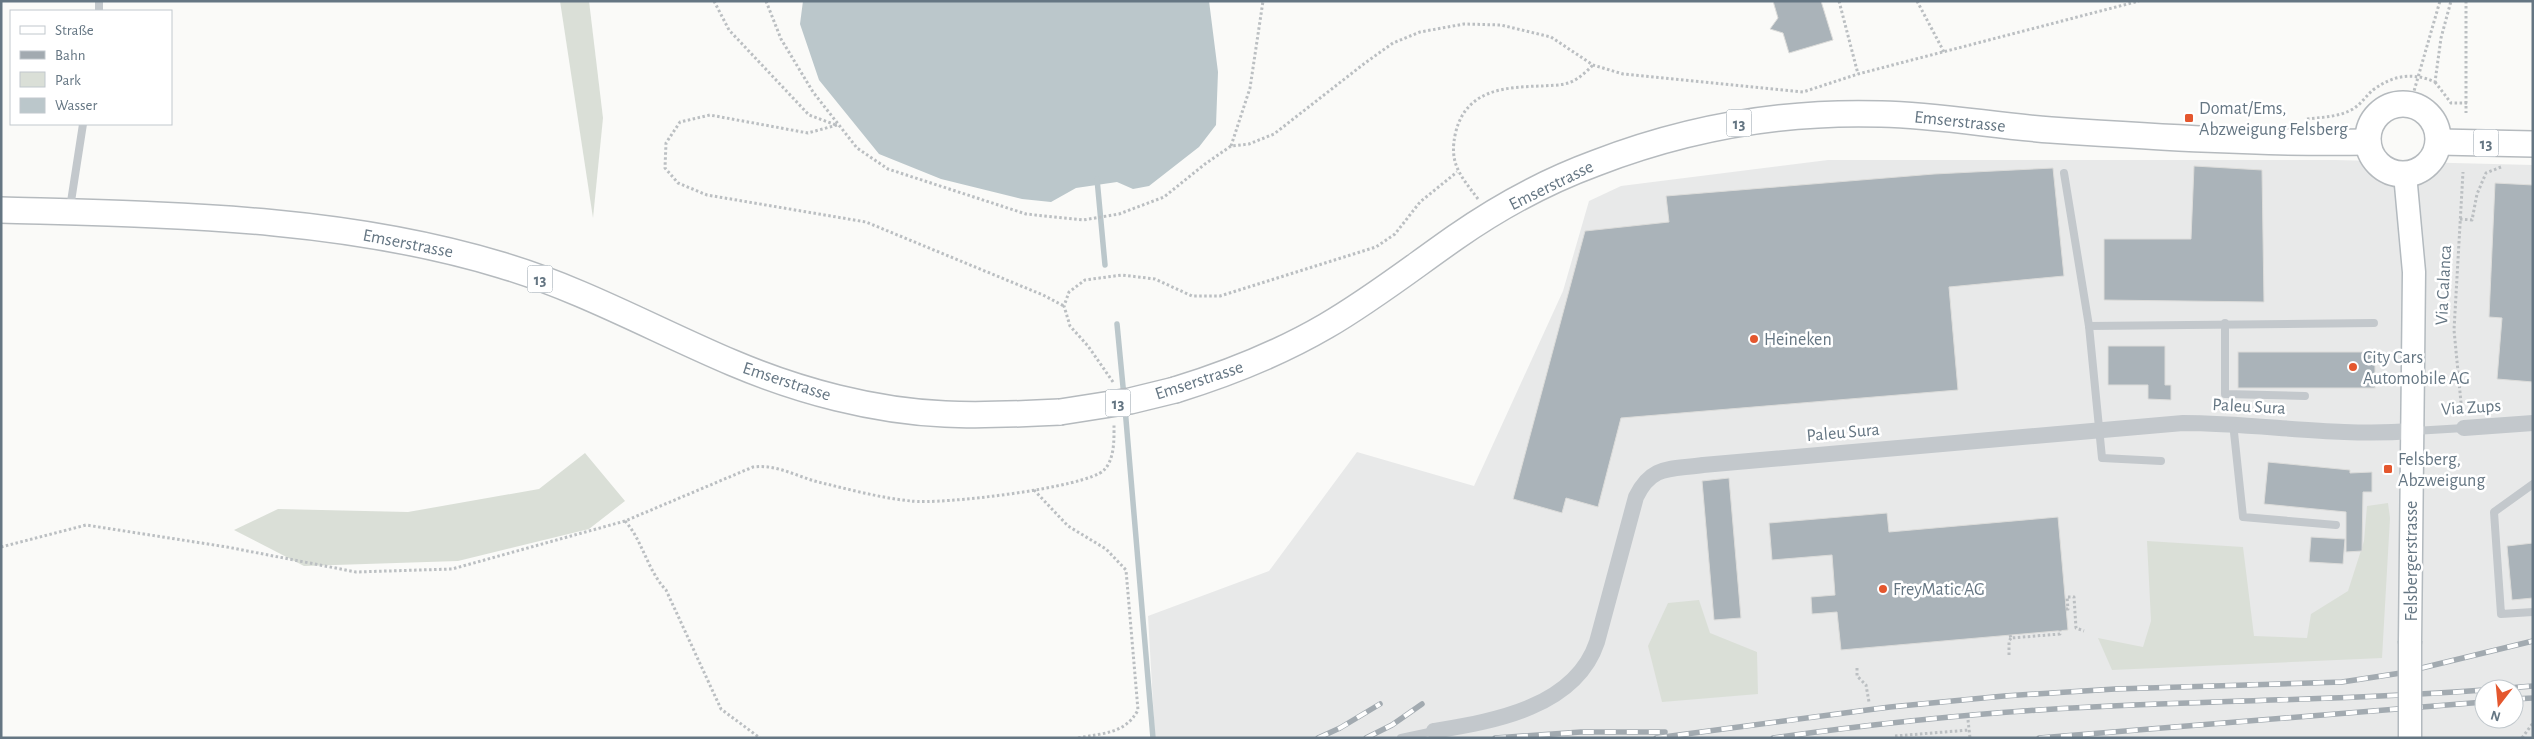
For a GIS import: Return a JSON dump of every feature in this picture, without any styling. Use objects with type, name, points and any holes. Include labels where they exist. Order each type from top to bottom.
[{"type":"main road","points":[[2410,104],[2425,111],[2433,120],[2438,131],[2439,142],[2432,161],[2415,172],[2405,174],[2384,169],[2370,152],[2368,142],[2369,130],[2373,119],[2392,105],[2410,104]]},
{"type":"main road","name":"Emserstrasse","points":[[1,210],[260,221],[396,239],[438,247],[503,265],[598,300],[733,363],[810,390],[855,402],[943,414],[1060,412],[1130,401],[1174,390],[1260,359],[1326,326],[1491,215],[1550,182],[1642,146],[1708,129],[1792,116],[1883,114],[2049,130],[2302,143],[2368,142]]},
{"type":"main road","name":"13","points":[[2439,142],[2533,144]]},
{"type":"street","name":"Felsbergerstrasse","points":[[2405,174],[2414,272],[2410,738]]},
{"type":"street","name":"Paleu Sura","points":[[1434,731],[1482,723],[1514,714],[1558,691],[1582,669],[1592,655],[1597,642],[1636,497],[1643,482],[1654,472],[1703,465],[2183,423],[2233,423],[2373,434],[2412,431]]},
{"type":"street","name":"Via Zups","points":[[2464,428],[2533,423]]},
{"type":"lane","points":[[70,212],[83,125]]},
{"type":"lane","points":[[2064,174],[2089,326],[2097,430],[2102,458],[2161,462]]},
{"type":"lane","points":[[2089,326],[2374,323]]},
{"type":"lane","points":[[2225,324],[2225,394],[2305,396]]},
{"type":"lane","points":[[2233,423],[2244,517],[2336,525]]},
{"type":"lane","name":"Via Zups","points":[[2412,431],[2464,428]]},
{"type":"lane","points":[[2533,484],[2494,512],[2501,614],[2533,612]]},
{"type":"lane","points":[[1401,738],[1434,731]]},
{"type":"path","points":[[714,1],[729,30],[809,115],[837,125]]},
{"type":"path","points":[[766,1],[781,38],[813,92],[837,125],[857,148],[888,169],[1026,214],[1083,220],[1119,214],[1164,197],[1205,164],[1232,146],[1250,144],[1274,134],[1365,63],[1393,44],[1420,32],[1464,24],[1501,24],[1551,38],[1593,65],[1623,74],[1803,92],[1858,74],[2139,1]]},
{"type":"path","points":[[1232,146],[1250,88],[1263,1]]},
{"type":"path","points":[[1839,1],[1858,74]]},
{"type":"path","points":[[1917,1],[1944,52]]},
{"type":"path","points":[[2410,104],[2440,1]]},
{"type":"path","points":[[2435,82],[2441,38],[2451,1]]},
{"type":"path","points":[[2466,1],[2466,113]]},
{"type":"path","points":[[1491,215],[1457,172],[1453,146],[1458,122],[1474,100],[1504,88],[1560,85],[1574,80],[1593,65]]},
{"type":"path","points":[[2303,120],[2339,115],[2355,108],[2374,90],[2396,78],[2419,74],[2435,82],[2451,103],[2467,103]]},
{"type":"path","points":[[837,125],[808,133],[710,116],[680,122],[666,143],[664,168],[678,184],[708,195],[866,222],[1043,295],[1064,306]]},
{"type":"path","points":[[2460,219],[2472,220],[2476,194],[2486,173],[2498,167],[2506,166]]},
{"type":"path","points":[[1114,384],[1088,346],[1070,326],[1064,306],[1069,292],[1085,280],[1122,276],[1155,279],[1192,296],[1220,296],[1376,247],[1395,234],[1420,202],[1457,172]]},
{"type":"path","name":"Via Calanca","points":[[2463,172],[2454,330],[2464,428]]},
{"type":"path","points":[[1,547],[86,525],[227,547],[356,572],[452,569],[625,521],[753,467],[767,465],[817,482],[912,502],[969,501],[1082,480],[1103,471],[1112,456],[1114,419]]},
{"type":"path","points":[[1034,490],[1068,526],[1106,549],[1126,570],[1138,710],[1132,720],[1123,728],[1078,738]]},
{"type":"path","points":[[625,521],[634,531],[656,580],[666,590],[721,709],[760,738]]},
{"type":"path","points":[[2066,609],[2068,609],[2067,598],[2074,597],[2076,628],[2084,631]]},
{"type":"path","points":[[2009,656],[2009,641],[2011,637],[2060,634],[2060,630]]},
{"type":"path","points":[[1857,668],[1857,676],[1866,686],[1869,702]]},
{"type":"path","points":[[1968,720],[1970,738]]},
{"type":"path","points":[[2522,738],[2533,723]]},
{"type":"path","points":[[1895,736],[1969,730]]},
{"type":"shaded area","points":[[1828,160],[2335,160],[2533,165],[2533,738],[1155,738],[1148,616],[1269,571],[1357,452],[1474,486],[1563,291],[1589,201],[1621,186]]},
{"type":"green space","points":[[560,1],[589,1],[603,118],[593,218]]},
{"type":"green space","points":[[585,453],[625,501],[589,529],[458,561],[304,566],[234,530],[278,509],[408,512],[539,489]]},
{"type":"green space","points":[[2388,503],[2390,518],[2382,658],[2112,670],[2098,638],[2143,647],[2151,621],[2147,541],[2243,547],[2254,636],[2307,638],[2311,614],[2348,591],[2364,541],[2367,506]]},
{"type":"green space","points":[[1699,600],[1710,633],[1757,652],[1758,694],[1662,702],[1648,646],[1668,603]]},
{"type":"water","points":[[803,1],[1209,1],[1218,72],[1216,125],[1199,147],[1149,186],[1133,189],[1117,182],[1076,188],[1051,202],[1022,199],[941,179],[879,154],[819,80],[800,24]]},
{"type":"building","points":[[1773,1],[1821,1],[1833,40],[1789,53],[1783,33],[1770,29],[1778,18]]},
{"type":"building","points":[[2194,166],[2262,170],[2264,302],[2104,300],[2104,239],[2191,239]]},
{"type":"building","name":"Heineken","points":[[2053,168],[2064,276],[1949,287],[1958,390],[1621,418],[1598,507],[1566,498],[1562,513],[1513,499],[1585,231],[1669,222],[1666,196],[1934,174]]},
{"type":"building","points":[[2495,183],[2533,185],[2533,382],[2497,379],[2502,318],[2489,317]]},
{"type":"building","points":[[2108,346],[2165,346],[2165,385],[2171,385],[2171,400],[2148,399],[2148,385],[2108,385]]},
{"type":"building","points":[[2238,352],[2375,352],[2375,388],[2238,388]]},
{"type":"building","points":[[2268,462],[2350,470],[2350,473],[2372,472],[2372,492],[2363,492],[2362,551],[2346,552],[2346,512],[2264,504]]},
{"type":"building","points":[[1729,478],[1741,618],[1714,620],[1702,481]]},
{"type":"building","points":[[1887,513],[1889,532],[2058,517],[2068,630],[1841,650],[1837,612],[1812,614],[1811,597],[1835,595],[1832,555],[1772,560],[1769,523]]},
{"type":"building","points":[[2311,537],[2345,539],[2343,564],[2309,562]]},
{"type":"building","points":[[2533,543],[2533,598],[2512,600],[2507,546]]},
{"type":"waterway","points":[[1097,179],[1105,265]]},
{"type":"waterway","points":[[1117,324],[1124,397]]},
{"type":"waterway","points":[[1125,408],[1153,738]]},
{"type":"railway","points":[[1656,738],[1890,707],[2004,696],[2115,689],[2342,682],[2401,673],[2533,641]]},
{"type":"railway","points":[[2524,687],[2533,686]]},
{"type":"railway","points":[[1773,738],[1892,723],[2052,709],[2386,696],[2474,691]]},
{"type":"railway","points":[[2524,698],[2533,698]]},
{"type":"railway","points":[[2039,738],[2474,703]]},
{"type":"railway","points":[[1318,738],[1340,728],[1380,704]]},
{"type":"railway","points":[[1366,738],[1392,725],[1422,704]]},
{"type":"railway","points":[[1495,738],[1581,732],[1665,732]]},
{"type":"place","name":"Domat/Ems, Abzweigung Felsberg","points":[[2189,118]]},
{"type":"place","name":"Heineken","points":[[1754,339]]},
{"type":"place","name":"City Cars Automobile AG","points":[[2353,367]]},
{"type":"place","name":"Felsberg, Abzweigung","points":[[2388,469]]},
{"type":"place","name":"FreyMatic AG","points":[[1883,589]]}]
